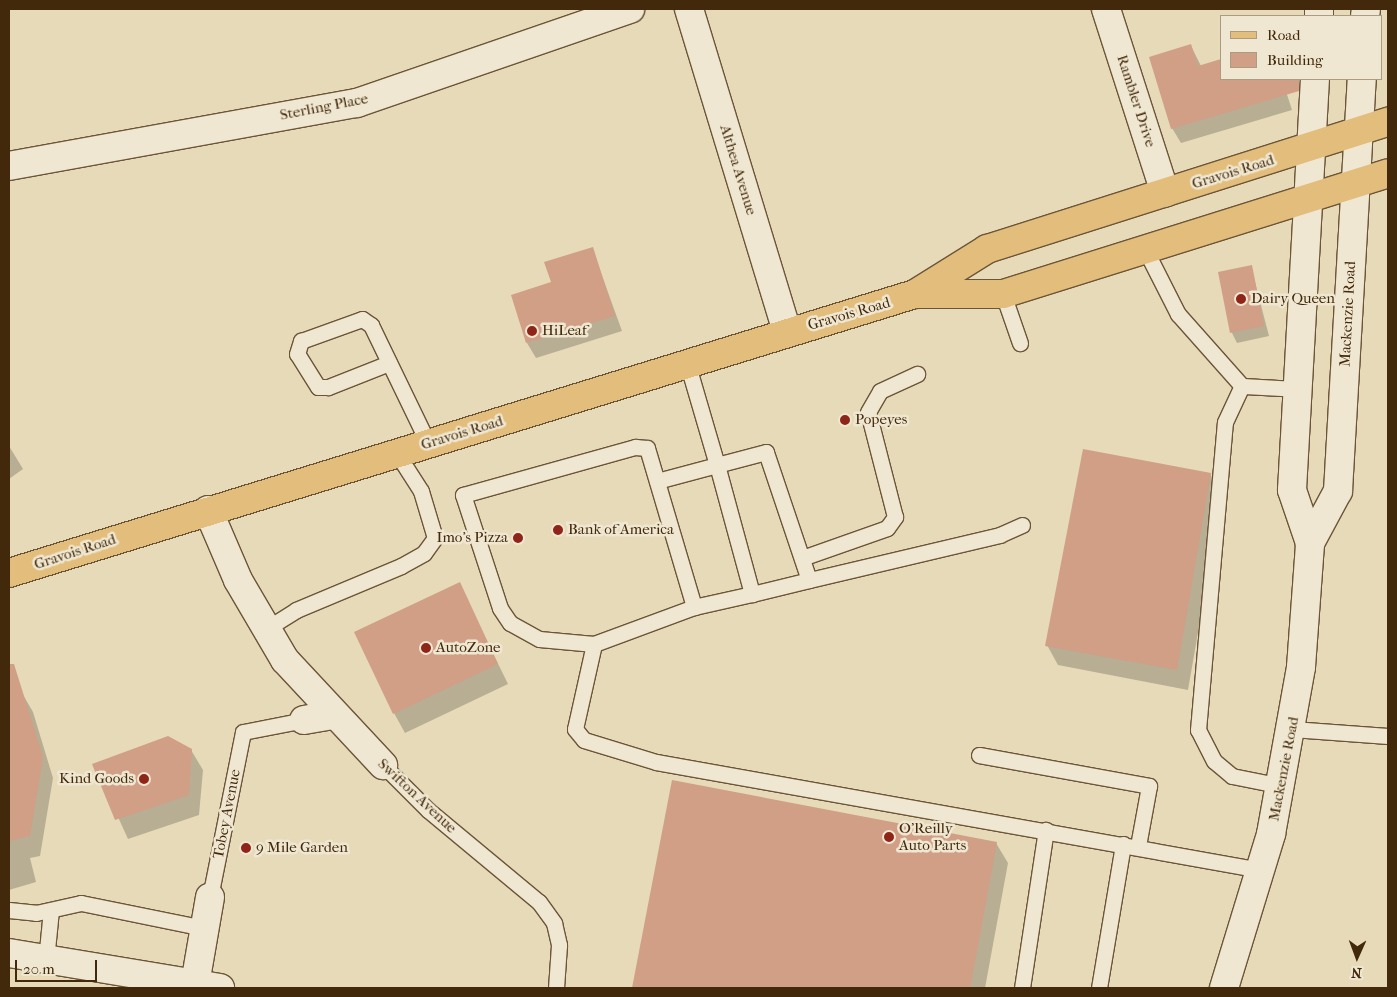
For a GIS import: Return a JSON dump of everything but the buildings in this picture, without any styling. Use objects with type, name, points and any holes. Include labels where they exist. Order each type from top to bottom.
[{"type":"main road","name":"Gravois Road","points":[[9,573],[396,452],[688,366],[787,332],[915,294],[987,249],[1388,122]]},
{"type":"main road","name":"Gravois Road","points":[[915,294],[1003,294],[1146,251],[1388,173]]},
{"type":"street","name":"Sterling Place","points":[[9,166],[357,103],[630,9]]},
{"type":"street","name":"Althea Avenue","points":[[689,9],[787,332]]},
{"type":"street","name":"Rambler Drive","points":[[1106,9],[1165,193]]},
{"type":"street","name":"Mackenzie Road","points":[[1310,543],[1292,490],[1315,80]]},
{"type":"street","name":"Mackenzie Road","points":[[1224,988],[1261,870],[1282,786],[1292,729],[1310,543],[1338,491],[1362,80]]},
{"type":"street","name":"Swifton Avenue","points":[[208,510],[253,606],[285,660],[332,715],[383,765]]},
{"type":"street","name":"Tobey Avenue","points":[[304,720],[332,715]]},
{"type":"street","name":"Tobey Avenue","points":[[207,986],[204,928],[210,897]]},
{"type":"street","points":[[9,953],[146,982],[207,986]]},
{"type":"lane","points":[[1146,251],[1178,314],[1242,386],[1298,389]]},
{"type":"lane","points":[[1003,294],[1020,344]]},
{"type":"lane","points":[[389,363],[328,387],[318,387],[298,354],[302,341],[362,319],[371,325],[428,443]]},
{"type":"lane","points":[[688,366],[752,594]]},
{"type":"lane","points":[[802,558],[887,528],[895,517],[868,412],[880,391],[917,374]]},
{"type":"lane","points":[[1242,386],[1225,422],[1198,730],[1214,760],[1232,776],[1282,786]]},
{"type":"lane","points":[[694,606],[647,448],[635,447],[463,494],[500,608],[510,623],[539,639],[594,644],[694,606],[1000,535],[1022,525]]},
{"type":"lane","points":[[266,629],[296,610],[401,566],[424,553],[435,538],[421,491],[396,452]]},
{"type":"lane","points":[[657,481],[766,452],[809,580]]},
{"type":"lane","points":[[594,644],[575,729],[584,740],[656,762],[1046,830],[1261,870]]},
{"type":"lane","name":"Tobey Avenue","points":[[210,897],[243,732],[304,720]]},
{"type":"lane","points":[[1292,729],[1388,736]]},
{"type":"lane","points":[[979,755],[1149,786],[1130,845],[1099,988]]},
{"type":"lane","name":"Swifton Avenue","points":[[383,765],[428,810],[539,902],[554,923],[559,945],[556,988]]},
{"type":"lane","points":[[1022,988],[1046,830]]},
{"type":"lane","points":[[9,910],[51,910],[81,903],[204,928]]},
{"type":"lane","points":[[46,960],[51,910]]},
{"type":"place","name":"Dairy Queen","points":[[1241,299]]},
{"type":"place","name":"HiLeaf","points":[[532,331]]},
{"type":"place","name":"Popeyes","points":[[845,420]]},
{"type":"place","name":"Bank of America","points":[[558,530]]},
{"type":"place","name":"Imo's Pizza","points":[[518,538]]},
{"type":"place","name":"AutoZone","points":[[426,648]]},
{"type":"place","name":"Kind Goods","points":[[144,779]]},
{"type":"place","name":"O'Reilly Auto Parts","points":[[889,837]]},
{"type":"place","name":"9 Mile Garden","points":[[246,848]]}]
